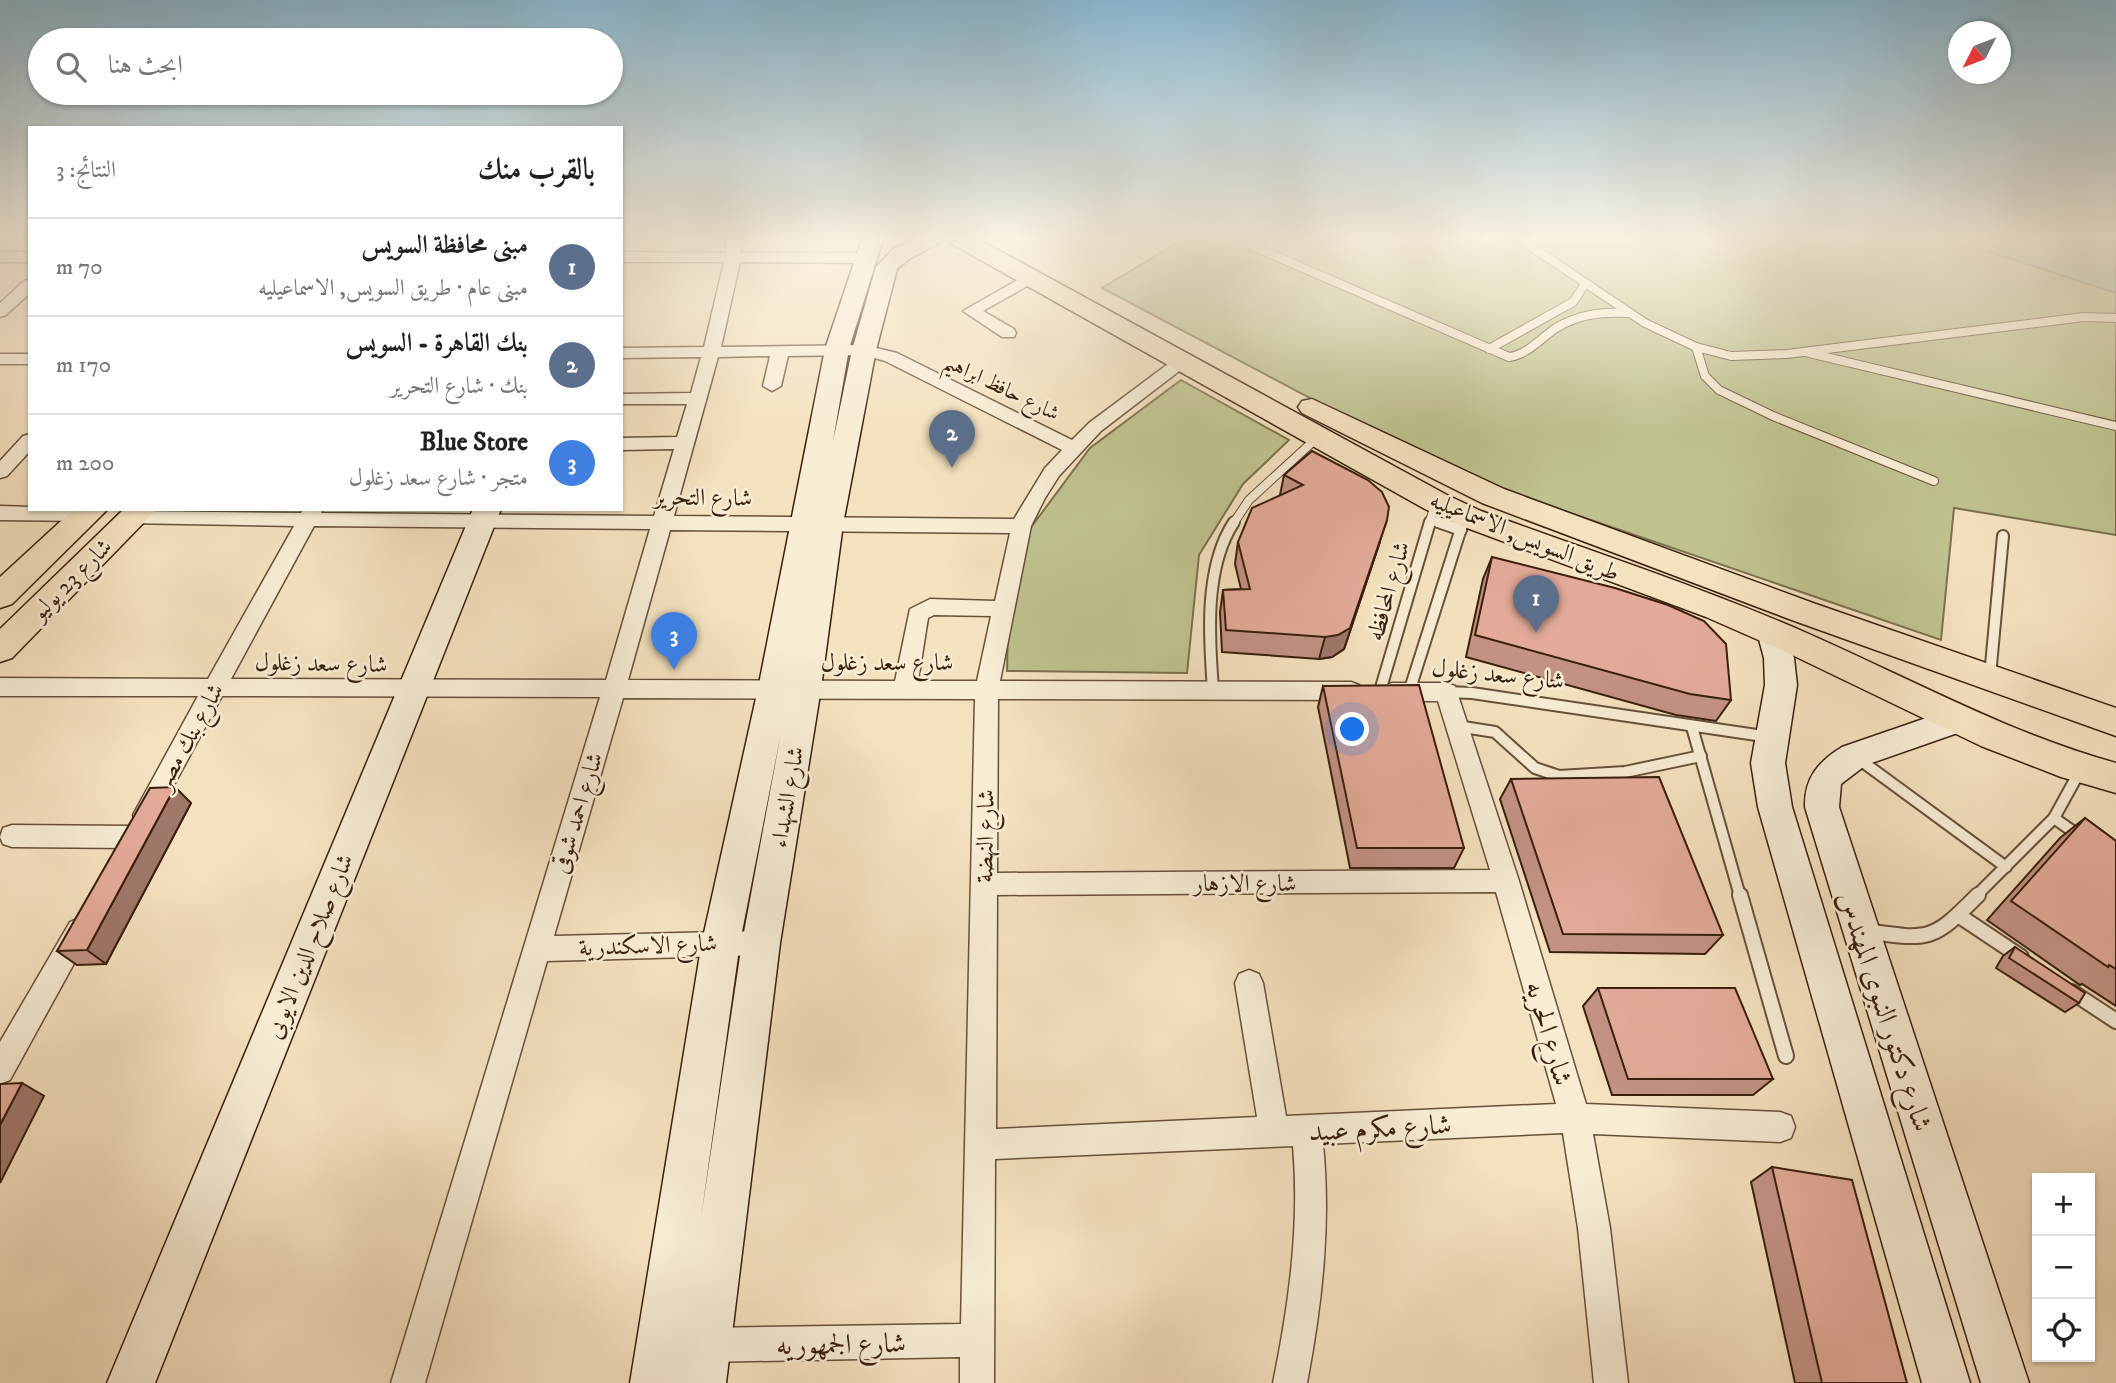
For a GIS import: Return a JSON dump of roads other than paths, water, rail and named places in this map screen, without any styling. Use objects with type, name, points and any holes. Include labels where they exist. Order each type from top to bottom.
[{"type":"main road","name":"طريق السويس, الاسماعيليه","points":[[1076,304],[1318,438],[1435,499],[1772,632],[1990,736],[2081,769],[2116,778]]},
{"type":"main road","name":"طريق السويس, الاسماعيليه","points":[[1118,304],[1339,422],[1435,499]]},
{"type":"main road","name":"شارع 23 يوليو","points":[[0,596],[90,511]]},
{"type":"main road","name":"شارع 23 يوليو","points":[[0,649],[137,514]]},
{"type":"main road","name":"طريق السويس, الاسماعيليه","points":[[1475,516],[1990,679],[2116,722]]},
{"type":"street","name":"شارع احمد شوقى","points":[[408,1383],[614,690],[711,353],[721,304]]},
{"type":"street","name":"شارع الشهداء","points":[[702,1383],[761,943],[790,688],[817,524],[860,304]]},
{"type":"street","name":"شارع الشهداء","points":[[851,350],[871,304]]},
{"type":"street","points":[[984,304],[971,311],[1008,333]]},
{"type":"street","name":"شارع حافظ ابراهيم","points":[[623,353],[851,350],[899,361],[1073,448]]},
{"type":"street","points":[[772,386],[780,352]]},
{"type":"street","points":[[0,359],[28,359]]},
{"type":"street","name":"شارع النهضة","points":[[977,1383],[987,689],[1003,609],[1021,526],[1046,480],[1073,448],[1096,427],[1182,362]]},
{"type":"street","points":[[623,398],[697,398]]},
{"type":"street","points":[[0,472],[28,442]]},
{"type":"street","points":[[623,444],[684,443]]},
{"type":"street","points":[[0,513],[90,511]]},
{"type":"street","name":"شارع التحرير","points":[[137,514],[485,515],[661,522],[1021,526]]},
{"type":"street","name":"شارع بنك مصر","points":[[119,860],[310,514]]},
{"type":"street","name":"شارع صلاح الدين الايوبى","points":[[131,1383],[485,515]]},
{"type":"street","points":[[905,689],[918,614],[930,607],[1003,609]]},
{"type":"street","points":[[1772,632],[1779,658],[1781,685],[1770,756],[1775,807],[1946,1383]]},
{"type":"street","name":"شارع سعد زغلول","points":[[0,687],[1447,692]]},
{"type":"street","name":"شارع الشهداء","points":[[654,1383],[721,942],[790,688]]},
{"type":"street","name":"شارع الحريه","points":[[1447,692],[1506,881],[1575,1118],[1594,1228],[1611,1383]]},
{"type":"street","points":[[1770,756],[1820,790],[1838,765],[1854,756],[1958,720]]},
{"type":"street","name":"شارع دكتور النبوى المهندس","points":[[1820,790],[1824,818],[2005,1383]]},
{"type":"street","points":[[12,836],[132,837]]},
{"type":"street","name":"شارع الازهار","points":[[984,884],[1506,881]]},
{"type":"street","points":[[0,1070],[92,907]]},
{"type":"street","name":"شارع الاسكندرية","points":[[536,949],[761,943]]},
{"type":"street","points":[[1250,983],[1274,1131]]},
{"type":"street","name":"شارع مكرم عبيد","points":[[981,1145],[1575,1118],[1780,1127]]},
{"type":"street","points":[[1290,1383],[1305,1310],[1311,1262],[1313,1217],[1307,1130]]},
{"type":"street","points":[[1875,1145],[1933,1153]]},
{"type":"street","name":"شارع الجمهوريه","points":[[705,1345],[978,1340]]},
{"type":"lane","points":[[1384,304],[1489,349],[1514,357],[1576,316],[1596,312],[1628,313]]},
{"type":"lane","points":[[1489,349],[1569,304]]},
{"type":"lane","points":[[1614,304],[1696,347],[1731,356],[1769,356],[2074,318],[2116,318]]},
{"type":"lane","points":[[1563,308],[1576,316]]},
{"type":"lane","points":[[1530,326],[1547,335]]},
{"type":"lane","points":[[1696,347],[1705,376],[1719,390],[1773,416],[1934,481]]},
{"type":"lane","points":[[1803,352],[2116,426]]},
{"type":"lane","points":[[1213,690],[1208,626],[1212,591],[1231,527],[1249,500],[1318,438]]},
{"type":"lane","name":"شارع المحافظه","points":[[1380,691],[1435,499]]},
{"type":"lane","points":[[1409,692],[1475,516]]},
{"type":"lane","points":[[1990,679],[2003,537]]},
{"type":"lane","name":"شارع سعد زغلول","points":[[1447,692],[1472,693],[1692,727],[1770,756]]},
{"type":"lane","points":[[1457,726],[1494,732],[1535,768],[1559,776],[1625,772],[1701,756]]},
{"type":"lane","points":[[1692,727],[1786,1056]]},
{"type":"lane","points":[[1854,756],[2006,867]]},
{"type":"lane","points":[[1859,930],[1923,937],[1936,934],[2054,818],[2081,769]]},
{"type":"lane","points":[[2054,818],[2096,848]]},
{"type":"lane","points":[[1958,915],[2031,964]]},
{"type":"lane","points":[[2063,986],[2116,1021]]},
{"type":"place","name":"بنك القاهرة - السويس","points":[[952,468]]},
{"type":"place","name":"مبنى محافظة السويس","points":[[1536,633]]},
{"type":"place","name":"Blue Store","points":[[674,670]]}]
